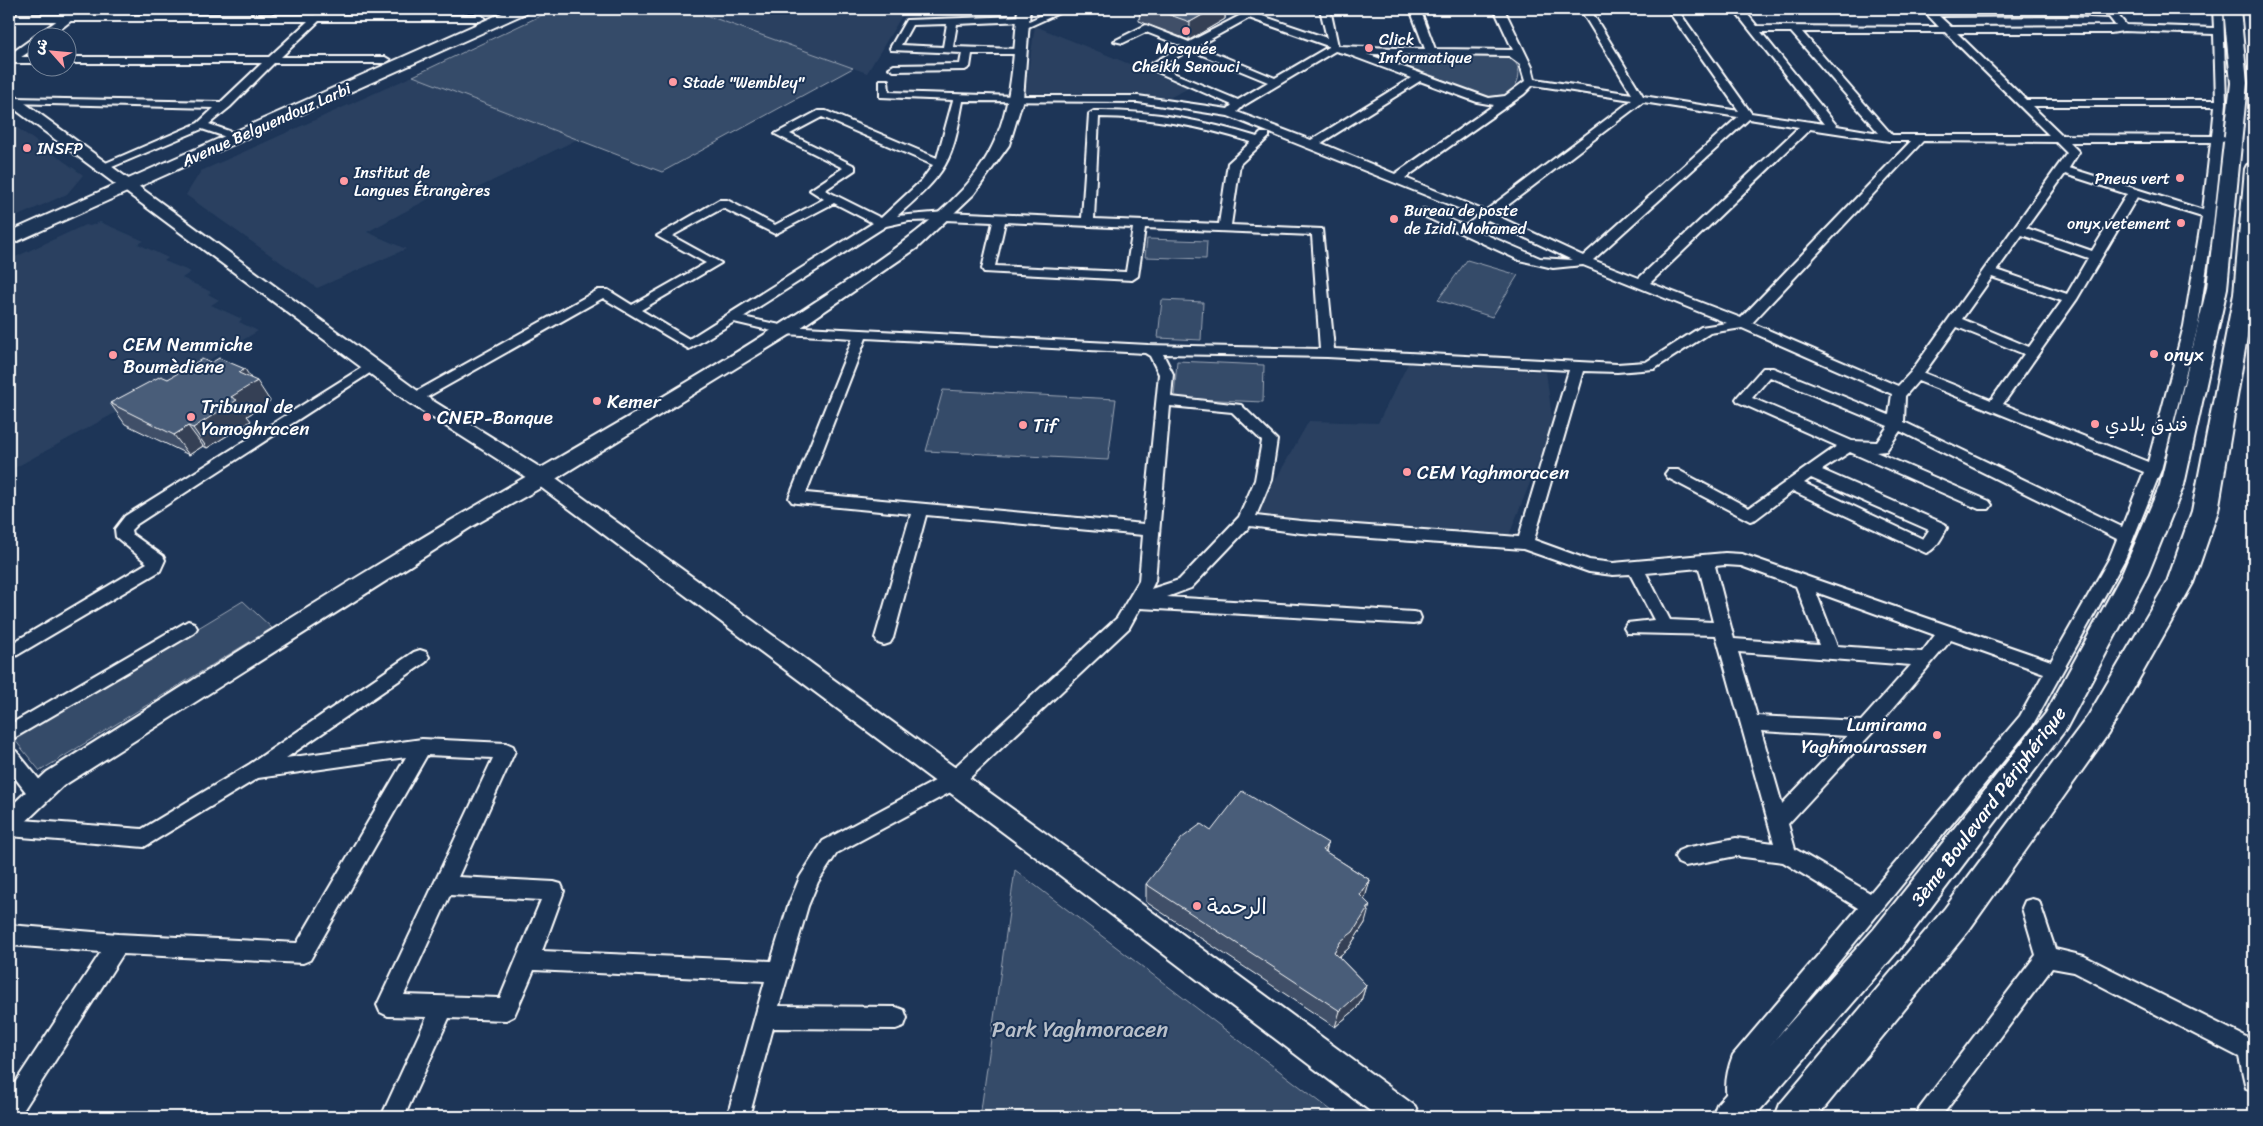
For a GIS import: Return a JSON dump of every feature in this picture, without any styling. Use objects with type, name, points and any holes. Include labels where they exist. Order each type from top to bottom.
[{"type":"highway","name":"3ème Boulevard Périphérique","points":[[1732,1114],[1886,940],[2056,721],[2135,574],[2172,485],[2216,288],[2225,139],[2239,83],[2226,20]]},
{"type":"highway","points":[[1793,1117],[1957,919],[2098,725],[2180,583],[2206,511],[2244,294],[2254,169]]},
{"type":"main road","points":[[230,134],[385,60],[500,9]]},
{"type":"main road","name":"Avenue Belguendouz Larbi","points":[[9,239],[118,177],[230,134],[523,9]]},
{"type":"main road","points":[[11,99],[415,398],[542,478],[1404,1117]]},
{"type":"main road","points":[[9,228],[118,177]]},
{"type":"street","points":[[9,12],[21,9]]},
{"type":"street","points":[[54,28],[80,9]]},
{"type":"street","points":[[118,177],[202,125],[226,105],[327,9]]},
{"type":"street","points":[[1018,52],[895,48],[909,22],[1023,18],[1063,9]]},
{"type":"street","points":[[1234,9],[1487,102],[1508,100]]},
{"type":"street","points":[[1325,9],[1333,46]]},
{"type":"street","points":[[1415,9],[1430,51]]},
{"type":"street","points":[[1396,179],[1522,91],[1530,81],[1529,70],[1499,9]]},
{"type":"street","points":[[1585,9],[1640,98]]},
{"type":"street","points":[[1672,9],[1747,116]]},
{"type":"street","points":[[1738,9],[1833,129]]},
{"type":"street","points":[[1732,1114],[1741,1063],[2026,721],[2117,559],[2153,470],[2191,326],[2208,215],[2225,139],[2221,104],[2226,20],[2218,9]]},
{"type":"street","points":[[1929,11],[2111,11],[2123,28]]},
{"type":"street","points":[[1673,474],[1750,515],[1828,458],[1849,446],[1881,447],[1897,424],[1895,402],[1899,392],[1916,375],[2020,230],[2073,152],[1929,11]]},
{"type":"street","points":[[1239,104],[1151,67],[1249,14]]},
{"type":"street","points":[[9,18],[480,18]]},
{"type":"street","points":[[9,823],[55,779],[447,532],[542,478],[786,330],[905,250],[945,216],[969,191],[1002,145],[1016,99],[1018,52],[1023,18]]},
{"type":"street","points":[[948,49],[953,20]]},
{"type":"street","points":[[1754,29],[1946,28],[2101,30],[2226,20]]},
{"type":"street","points":[[1119,41],[1146,28],[1276,82]]},
{"type":"street","points":[[1793,28],[1889,138]]},
{"type":"street","points":[[1230,114],[1239,104],[1333,46]]},
{"type":"street","points":[[9,61],[28,47]]},
{"type":"street","points":[[894,68],[965,67],[967,51]]},
{"type":"street","points":[[1349,51],[1498,51],[1521,57]]},
{"type":"street","points":[[9,61],[28,60]]},
{"type":"street","points":[[78,60],[385,60]]},
{"type":"street","points":[[1312,144],[1418,78]]},
{"type":"street","points":[[1530,81],[1889,138],[2225,139]]},
{"type":"street","points":[[884,82],[884,95],[1016,99],[1138,99],[1230,114],[1273,128],[1488,216],[1584,261],[1743,324],[1899,392]]},
{"type":"street","points":[[415,398],[603,293],[689,345],[882,224],[926,182],[940,164],[947,148],[959,96]]},
{"type":"street","points":[[1466,232],[1640,98]]},
{"type":"street","points":[[11,99],[226,105]]},
{"type":"street","points":[[2024,103],[2221,104]]},
{"type":"street","points":[[940,164],[822,113],[781,134],[851,168],[816,190],[831,200],[882,224],[909,217],[945,216],[1318,232],[1327,353]]},
{"type":"street","points":[[1088,222],[1094,114],[1124,113],[1183,120],[1259,140]]},
{"type":"street","points":[[1423,213],[1544,265],[1572,265],[1584,261],[1747,116]]},
{"type":"street","points":[[202,125],[230,134]]},
{"type":"street","points":[[1642,283],[1808,125]]},
{"type":"street","points":[[1224,228],[1234,163],[1273,128]]},
{"type":"street","points":[[732,318],[786,330],[861,334],[1148,349],[1327,353],[1577,367],[1649,366],[1706,330],[1743,324],[1920,138]]},
{"type":"street","points":[[2062,170],[2208,215]]},
{"type":"street","points":[[1994,406],[2070,299],[2134,192]]},
{"type":"street","points":[[632,310],[715,263],[663,236],[723,203],[775,230],[831,200]]},
{"type":"street","points":[[1000,218],[988,269],[1132,276],[1140,223]]},
{"type":"street","points":[[2020,230],[2095,256]]},
{"type":"street","points":[[1989,272],[2070,299]]},
{"type":"street","points":[[1955,321],[2032,353]]},
{"type":"street","points":[[861,334],[797,498],[1151,530]]},
{"type":"street","points":[[738,1117],[778,972],[810,877],[830,847],[953,781],[1123,623],[1147,581],[1166,374],[1156,353],[1148,349]]},
{"type":"street","points":[[9,652],[154,567],[157,560],[124,537],[123,529],[132,520],[371,366]]},
{"type":"street","points":[[1525,543],[1577,367]]},
{"type":"street","points":[[1984,505],[1743,399],[1768,371],[1897,424],[2126,536]]},
{"type":"street","points":[[1916,375],[2153,470]]},
{"type":"street","points":[[1136,601],[1185,584],[1246,520],[1262,480],[1270,440],[1236,408],[1164,401]]},
{"type":"street","points":[[1792,484],[1926,547],[1939,528],[1810,471]]},
{"type":"street","points":[[884,638],[920,509]]},
{"type":"street","points":[[1246,520],[1301,527],[1525,543],[1589,566],[1614,569],[1724,559],[1742,560],[2055,670]]},
{"type":"street","points":[[1706,562],[1787,854]]},
{"type":"street","points":[[1634,566],[1664,626]]},
{"type":"street","points":[[1803,581],[1831,653]]},
{"type":"street","points":[[1136,601],[1413,618]]},
{"type":"street","points":[[1633,628],[1664,626],[1831,653],[1926,660]]},
{"type":"street","points":[[9,734],[188,628]]},
{"type":"street","points":[[1778,822],[1865,729],[1926,660],[1948,631]]},
{"type":"street","points":[[9,827],[144,838],[254,771],[420,657]]},
{"type":"street","points":[[1750,723],[1865,729]]},
{"type":"street","points":[[254,771],[422,748],[506,751],[388,1005],[506,1009],[528,960],[554,891],[444,886]]},
{"type":"street","points":[[9,934],[118,944],[303,953],[422,748]]},
{"type":"street","points":[[9,756],[39,794]]},
{"type":"street","points":[[1685,857],[1736,847],[1787,854],[1871,905]]},
{"type":"street","points":[[2032,908],[2047,957]]},
{"type":"street","points":[[9,1112],[118,944]]},
{"type":"street","points":[[2047,957],[2077,963],[2252,1052],[2254,1080]]},
{"type":"street","points":[[1927,1117],[2047,957]]},
{"type":"street","points":[[528,960],[778,972]]},
{"type":"street","points":[[392,1117],[443,1007]]},
{"type":"street","points":[[765,1017],[896,1018]]},
{"type":"shaded area","points":[[689,9],[906,9],[867,73]]},
{"type":"shaded area","points":[[1035,26],[1189,88],[1171,97],[1025,93]]},
{"type":"shaded area","name":"Institut de Langues Étrangères","points":[[413,76],[578,139],[461,196],[445,190],[367,232],[406,249],[317,288],[186,195],[201,171]]},
{"type":"shaded area","name":"INSFP","points":[[9,122],[83,175],[67,194],[9,220]]},
{"type":"shaded area","name":"CEM Nemmiche Boumèdiene","points":[[100,222],[144,241],[138,244],[168,258],[164,261],[191,272],[182,278],[211,292],[208,294],[219,300],[211,305],[242,319],[239,322],[258,331],[177,379],[9,471],[9,260],[85,225],[90,226]]},
{"type":"shaded area","name":"CEM Yaghmoracen","points":[[1408,364],[1546,372],[1553,425],[1509,535],[1254,518],[1309,421],[1378,423]]},
{"type":"green space","points":[[555,9],[689,9],[853,68],[662,172],[413,76]]},
{"type":"green space","points":[[1385,55],[1503,55],[1511,58],[1516,63],[1519,76],[1513,89],[1507,94],[1500,97],[1490,97],[1479,95],[1382,57]]},
{"type":"green space","points":[[1147,239],[1207,241],[1206,259],[1145,257]]},
{"type":"green space","points":[[1467,260],[1518,275],[1492,317],[1438,300]]},
{"type":"green space","points":[[1162,300],[1203,302],[1201,340],[1158,338]]},
{"type":"green space","points":[[1177,361],[1264,365],[1263,402],[1174,398]]},
{"type":"green space","name":"Tif","points":[[943,390],[1116,399],[1108,460],[926,451]]},
{"type":"green space","points":[[243,601],[272,628],[40,771],[14,739]]},
{"type":"green space","name":"Park Yaghmoracen","points":[[1015,870],[1340,1117],[980,1117]]},
{"type":"building","points":[[1153,9],[1213,9],[1190,22]]},
{"type":"building","points":[[219,358],[245,369],[239,373],[257,381],[231,397],[237,400],[193,428],[188,426],[174,435],[110,403],[161,376],[168,379],[202,359],[211,363]]},
{"type":"building","points":[[1242,791],[1328,843],[1323,850],[1370,880],[1360,895],[1370,905],[1353,932],[1341,941],[1334,952],[1366,985],[1340,1011],[1146,884],[1182,838],[1201,824],[1211,831]]},
{"type":"place","name":"Mosquée Cheikh Senouci","points":[[1186,31]]},
{"type":"place","name":"Click Informatique","points":[[1369,48]]},
{"type":"place","name":"Stade \"Wembley\"","points":[[673,82]]},
{"type":"place","name":"INSFP","points":[[27,148]]},
{"type":"place","name":"Pneus vert","points":[[2180,178]]},
{"type":"place","name":"Institut de Langues Étrangères","points":[[344,181]]},
{"type":"place","name":"Bureau de poste de Izidi Mohamed","points":[[1394,219]]},
{"type":"place","name":"onyx vetement","points":[[2181,223]]},
{"type":"place","name":"onyx","points":[[2154,354]]},
{"type":"place","name":"CEM Nemmiche Boumèdiene","points":[[113,355]]},
{"type":"place","name":"Kemer","points":[[597,401]]},
{"type":"place","name":"Tribunal de Yamoghracen","points":[[191,417]]},
{"type":"place","name":"CNEP-Banque","points":[[427,417]]},
{"type":"place","name":"فندق بلادي","points":[[2095,424]]},
{"type":"place","name":"Tif","points":[[1023,425]]},
{"type":"place","name":"CEM Yaghmoracen","points":[[1407,472]]},
{"type":"place","name":"Lumirama Yaghmourassen","points":[[1937,735]]},
{"type":"place","name":"الرحمة","points":[[1197,906]]}]
